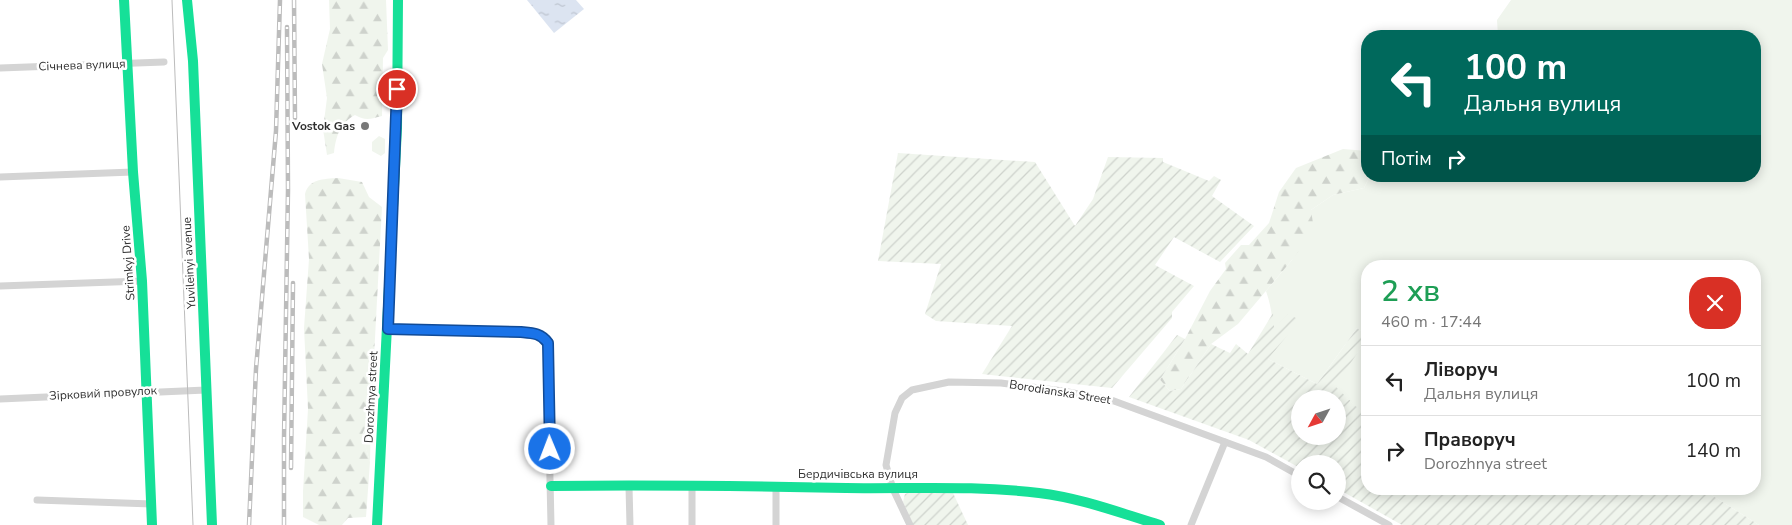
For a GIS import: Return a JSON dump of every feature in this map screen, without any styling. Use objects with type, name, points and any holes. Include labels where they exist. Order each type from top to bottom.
[{"type":"street","name":"Strimkyj Drive","points":[[124,0],[129,63],[133,172],[142,281],[152,525]]},
{"type":"street","name":"Yuvileinyi avenue","points":[[187,0],[193,61],[212,525]]},
{"type":"street","name":"Dorozhnya street","points":[[376,525],[388,329],[397,128],[397,3]]},
{"type":"street","name":"Січнева вулиця","points":[[0,68],[164,62]]},
{"type":"street","points":[[0,177],[133,172]]},
{"type":"street","points":[[0,286],[142,281]]},
{"type":"street","points":[[388,329],[521,332],[539,334],[544,338],[548,343],[551,525]]},
{"type":"street","name":"Borodianska Street","points":[[910,525],[893,489],[886,465],[897,407],[902,398],[912,390],[949,382],[1010,384],[1063,391],[1114,401],[1266,458],[1291,471]]},
{"type":"street","name":"Зірковий провулок","points":[[0,399],[147,391],[206,390]]},
{"type":"street","points":[[1191,525],[1225,442]]},
{"type":"street","points":[[692,485],[692,525]]},
{"type":"street","name":"Бердичівська вулиця","points":[[551,486],[629,487],[692,485],[893,489],[936,486],[1041,493],[1090,503],[1160,525]]},
{"type":"street","points":[[776,486],[776,525]]},
{"type":"street","points":[[629,487],[630,525]]},
{"type":"street","points":[[37,500],[152,504]]},
{"type":"street","points":[[1346,501],[1389,525]]},
{"type":"green space","points":[[329,0],[386,0],[388,50],[383,58],[382,116],[368,119],[355,115],[350,118],[342,126],[334,153],[327,155],[323,129],[327,98],[322,64],[330,29]]},
{"type":"green space","points":[[1511,0],[1792,0],[1792,525],[1759,525],[1712,495],[1761,495],[1761,260],[1361,260],[1361,331],[1357,328],[1317,384],[1268,359],[1272,325],[1271,309],[1266,291],[1292,260],[1311,210],[1333,195],[1364,188],[1367,182],[1761,182],[1761,30],[1498,30],[1497,20]]},
{"type":"green space","points":[[379,136],[385,139],[385,153],[381,156],[372,151],[372,142]]},
{"type":"green space","points":[[1343,149],[1361,150],[1361,182],[1367,182],[1364,188],[1333,195],[1311,210],[1314,230],[1292,260],[1238,324],[1211,344],[1181,389],[1170,391],[1160,380],[1185,339],[1210,291],[1226,269],[1225,263],[1241,245],[1249,245],[1269,223],[1279,192],[1296,168]]},
{"type":"green space","points":[[898,153],[1035,162],[1075,226],[1093,199],[1108,157],[1163,158],[1163,162],[1209,181],[1214,176],[1221,180],[1212,196],[1254,226],[1220,262],[1174,237],[1155,265],[1194,286],[1172,312],[1172,318],[1112,388],[982,374],[1012,326],[936,321],[925,314],[941,264],[878,261]]},
{"type":"green space","points":[[338,178],[362,182],[369,197],[382,207],[371,413],[362,435],[370,462],[366,517],[348,518],[342,525],[319,525],[303,517],[308,409],[304,328],[309,259],[305,194],[310,185],[317,181]]},
{"type":"green space","points":[[1273,313],[1274,328],[1288,314],[1300,320],[1268,359],[1317,384],[1357,328],[1361,331],[1361,348],[1335,386],[1339,390],[1291,390],[1291,445],[1346,445],[1346,397],[1361,411],[1361,495],[1712,495],[1759,525],[1402,525],[1346,494],[1346,455],[1291,455],[1291,463],[1249,440],[1129,397],[1177,335],[1185,339],[1160,380],[1170,391],[1181,389],[1211,344],[1230,353],[1236,344],[1248,354]]},
{"type":"green space","points":[[1361,348],[1361,411],[1346,397],[1346,390],[1338,390],[1334,386]]},
{"type":"green space","points":[[371,413],[370,462],[362,436]]},
{"type":"green space","points":[[911,492],[953,493],[968,525],[913,525],[903,502],[905,494]]},
{"type":"water","points":[[527,0],[576,0],[584,9],[554,33]]},
{"type":"tram line","points":[[172,0],[193,525]]},
{"type":"railway","points":[[249,525],[256,369],[276,131],[280,0]]},
{"type":"railway","points":[[294,0],[295,118]]},
{"type":"railway","points":[[284,525],[288,190],[287,27]]},
{"type":"railway","points":[[291,468],[293,283]]},
{"type":"traffic: fast","points":[[124,0],[133,172],[142,281],[152,525]]},
{"type":"traffic: fast","points":[[187,0],[193,61],[212,525]]},
{"type":"traffic: fast","points":[[377,525],[397,128],[398,0]]},
{"type":"traffic: fast","points":[[551,486],[991,489],[1070,498],[1160,525]]},
{"type":"place","name":"Vostok Gas","points":[[365,126]]},
{"type":"route","points":[[397,89],[388,329],[539,334],[548,343],[550,449]]}]
